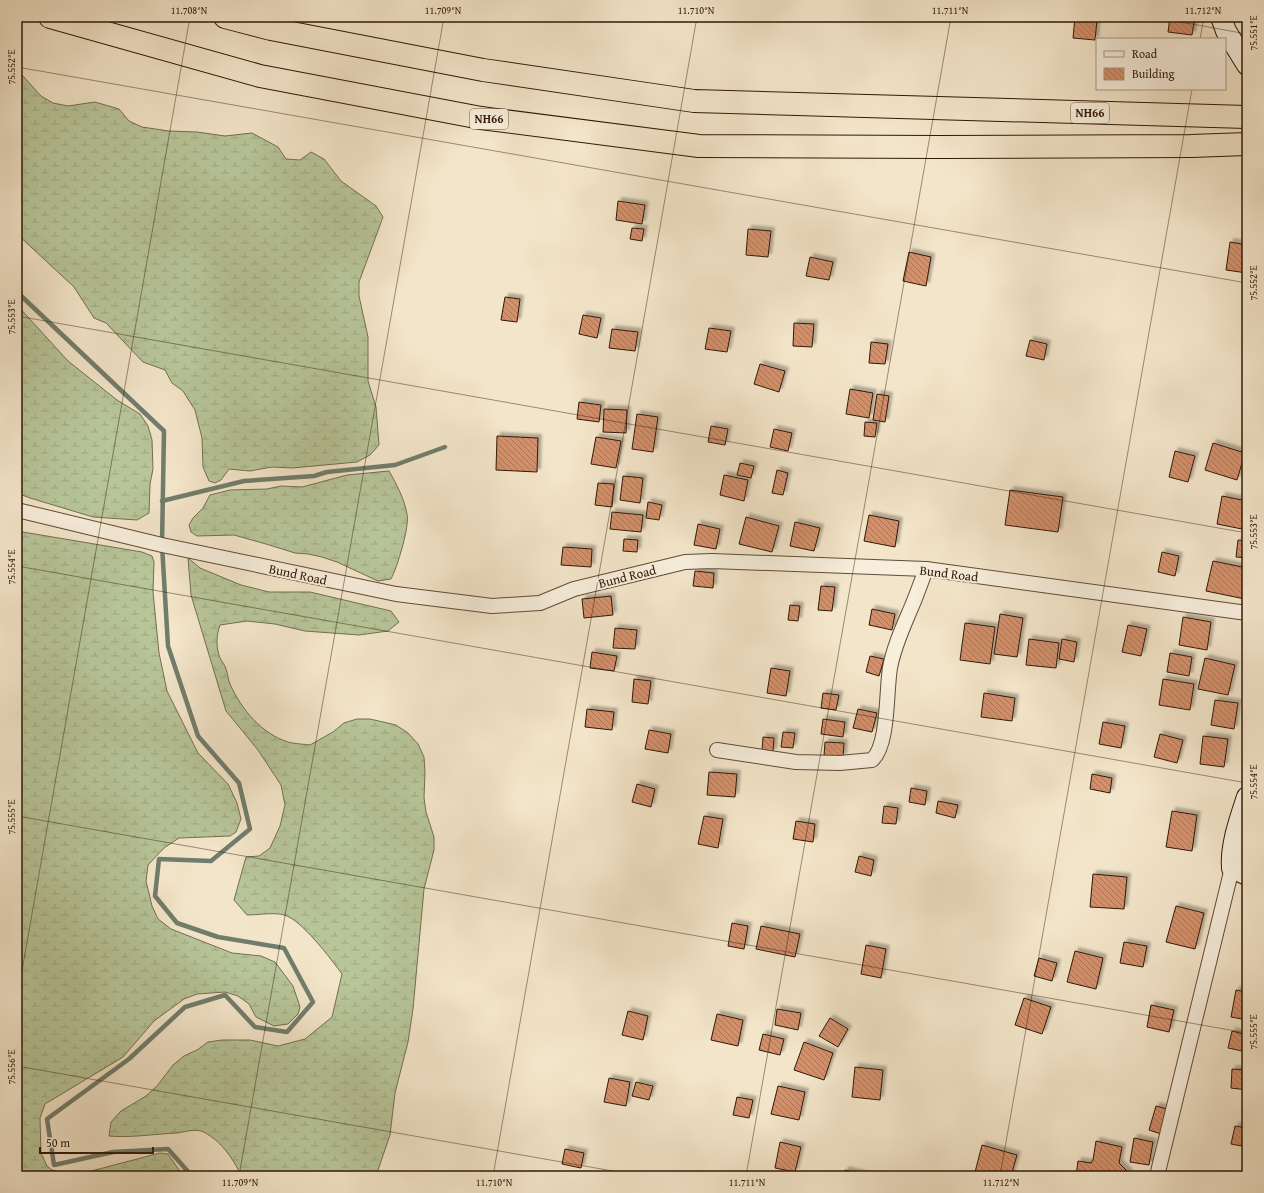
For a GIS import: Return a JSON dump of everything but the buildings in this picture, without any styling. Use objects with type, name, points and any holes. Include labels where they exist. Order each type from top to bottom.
[{"type":"highway","name":"NH66","points":[[50,17],[260,76],[481,118],[699,146],[939,147],[1191,146],[1247,144]]},
{"type":"highway","name":"NH66","points":[[225,17],[271,29],[483,70],[694,101],[1247,117]]},
{"type":"main road","points":[[1221,17],[1226,31],[1247,65]]},
{"type":"main road","points":[[1239,872],[1231,860],[1238,826],[1247,797]]},
{"type":"street","name":"Bund Road","points":[[17,510],[162,545],[396,594],[492,606],[540,602],[574,589],[685,562],[712,561],[926,569],[1247,613]]},
{"type":"street","points":[[717,750],[796,762],[840,763],[872,760],[876,757],[883,735],[890,666],[901,632],[926,569]]},
{"type":"street","points":[[1157,1176],[1239,872]]},
{"type":"green space","points":[[17,71],[41,96],[53,103],[68,106],[95,102],[119,109],[129,121],[142,127],[225,136],[252,133],[278,147],[286,159],[300,160],[311,152],[324,159],[341,181],[376,206],[383,217],[359,282],[359,296],[368,337],[368,381],[376,407],[379,445],[370,455],[357,462],[292,468],[272,467],[250,471],[229,469],[221,480],[215,483],[209,481],[203,467],[202,438],[195,410],[183,391],[172,383],[165,370],[143,362],[106,323],[94,318],[74,287],[17,234]]},
{"type":"green space","points":[[17,305],[68,361],[117,400],[140,414],[148,426],[152,440],[153,469],[150,484],[149,513],[137,520],[93,517],[17,493]]},
{"type":"green space","points":[[389,471],[402,497],[407,514],[407,528],[391,579],[378,581],[337,562],[322,557],[295,553],[234,535],[197,536],[191,532],[189,525],[193,518],[203,508],[210,495],[230,490],[267,489],[281,486],[302,487],[347,475]]},
{"type":"green space","points":[[17,531],[142,552],[152,556],[154,562],[153,592],[159,653],[167,691],[198,753],[228,784],[237,803],[241,819],[236,832],[230,836],[179,838],[164,848],[148,865],[146,881],[152,906],[158,919],[171,929],[232,953],[261,956],[275,962],[293,986],[300,1007],[298,1014],[288,1024],[274,1026],[256,1017],[249,1004],[238,996],[225,992],[197,994],[184,999],[154,1021],[123,1057],[45,1104],[40,1118],[41,1153],[47,1166],[52,1170],[76,1175],[160,1153],[168,1154],[183,1176],[17,1176]]},
{"type":"green space","points":[[188,558],[200,568],[241,585],[269,592],[310,592],[391,611],[399,622],[388,631],[359,635],[305,631],[275,624],[247,621],[220,625],[217,642],[220,658],[226,668],[230,684],[240,702],[261,727],[278,738],[291,743],[310,745],[333,732],[344,723],[357,719],[370,719],[396,725],[408,733],[418,744],[424,757],[424,798],[426,812],[434,837],[434,850],[424,889],[413,1009],[408,1042],[395,1093],[390,1135],[376,1176],[241,1176],[230,1156],[220,1144],[208,1134],[198,1130],[134,1136],[109,1136],[111,1122],[121,1111],[146,1096],[157,1086],[173,1065],[184,1056],[197,1050],[208,1042],[222,1040],[250,1040],[278,1046],[305,1039],[332,1017],[342,974],[307,931],[291,918],[276,914],[247,915],[234,900],[246,857],[259,856],[270,848],[280,826],[285,805],[281,785],[258,750],[226,711],[191,595]]},
{"type":"waterway","points":[[17,292],[164,431],[162,545],[168,646],[198,736],[239,783],[250,829],[211,861],[159,859],[155,896],[177,923],[218,937],[284,948],[313,1002],[287,1032],[255,1027],[225,995],[185,1007],[129,1059],[47,1119],[54,1165],[113,1152],[168,1149],[192,1176]]},
{"type":"waterway","points":[[162,501],[244,481],[314,476],[327,472],[395,465],[445,447]]}]
